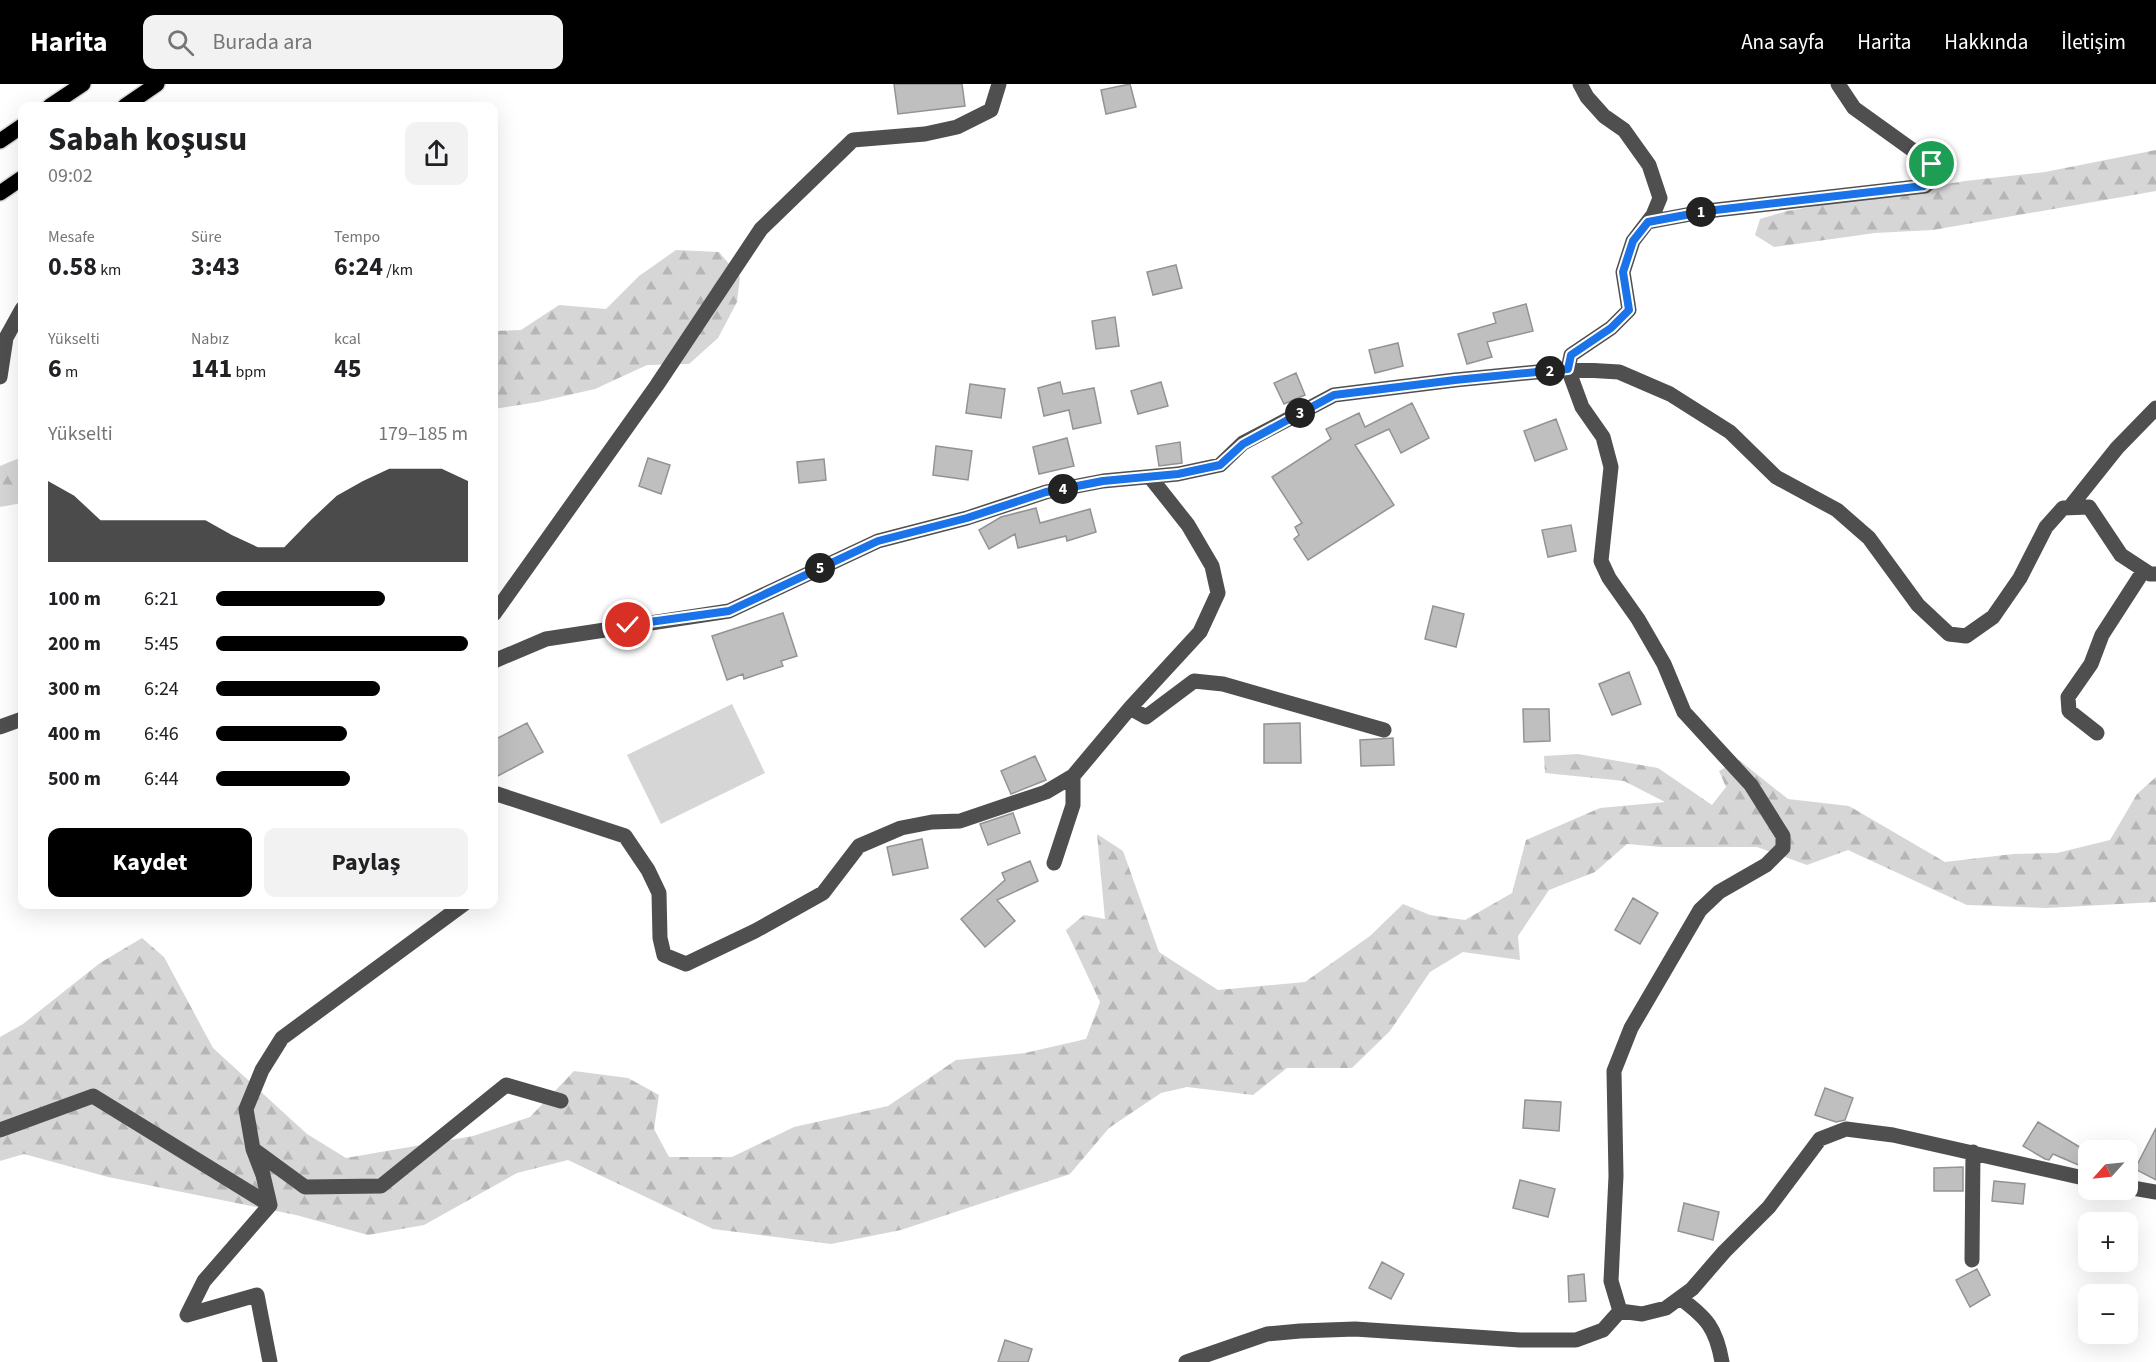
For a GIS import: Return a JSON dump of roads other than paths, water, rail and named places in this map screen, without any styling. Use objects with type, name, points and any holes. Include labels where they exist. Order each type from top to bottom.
[{"type":"main road","points":[[56,102],[83,84]]},
{"type":"main road","points":[[131,102],[157,84]]},
{"type":"main road","points":[[0,141],[18,129]]},
{"type":"main road","points":[[0,194],[18,181]]},
{"type":"street","points":[[498,608],[657,386],[761,230],[853,140],[925,134],[957,128],[991,110],[999,84]]},
{"type":"street","points":[[1580,84],[1587,97],[1604,116],[1624,130],[1649,165],[1660,198],[1653,215],[1633,241],[1623,272],[1629,310],[1611,328],[1571,355],[1568,369],[1582,406],[1603,437],[1611,467],[1601,561],[1609,578],[1638,619],[1664,664],[1684,712],[1751,785],[1783,836],[1783,848],[1766,865],[1719,892],[1700,910],[1631,1028],[1614,1071],[1616,1176],[1611,1281],[1620,1311]]},
{"type":"street","points":[[1648,222],[1707,211],[1924,186],[1939,174],[1932,164],[1854,108],[1838,84]]},
{"type":"street","points":[[0,377],[6,338],[18,316]]},
{"type":"street","points":[[498,659],[546,639],[729,611],[878,541],[967,518],[1046,492],[1103,481],[1178,474],[1220,465],[1243,444],[1334,395],[1568,369],[1619,372],[1670,394],[1730,432],[1776,477],[1837,510],[1869,538],[1918,605],[1949,634],[1966,636],[1994,616],[2020,578],[2046,527],[2063,508],[2089,507],[2121,555],[2150,572],[2102,635],[2091,664],[2068,697],[2069,711],[2097,733]]},
{"type":"street","points":[[2070,507],[2116,448],[2156,408]]},
{"type":"street","points":[[498,794],[625,836],[648,870],[659,893],[660,938],[664,955],[686,964],[755,931],[823,893],[859,846],[901,828],[932,822],[960,821],[1046,792],[1073,776],[1130,708],[1200,632],[1218,594],[1212,566],[1188,525],[1150,477]]},
{"type":"street","points":[[1130,708],[1146,717],[1194,681],[1255,693],[1384,730]]},
{"type":"street","points":[[0,727],[18,720]]},
{"type":"street","points":[[1054,863],[1073,805],[1073,776]]},
{"type":"street","points":[[270,1205],[263,1175],[253,1149],[246,1109],[262,1070],[282,1038],[457,909]]},
{"type":"street","points":[[253,1149],[305,1187],[381,1186],[506,1085],[561,1101]]},
{"type":"street","points":[[0,1130],[93,1096],[270,1205]]},
{"type":"street","points":[[1620,1311],[1642,1314],[1666,1308],[1692,1289],[1724,1252],[1769,1207],[1820,1139],[1846,1129],[1893,1135],[2078,1177]]},
{"type":"street","points":[[1972,1260],[1973,1152]]},
{"type":"street","points":[[2138,1189],[2156,1192]]},
{"type":"street","points":[[270,1205],[204,1281],[187,1315],[257,1295],[270,1362]]},
{"type":"street","points":[[1680,1298],[1712,1327],[1719,1342],[1722,1362]]},
{"type":"street","points":[[1186,1362],[1267,1334],[1300,1331],[1355,1329],[1520,1340],[1576,1340],[1603,1330],[1620,1311]]}]
